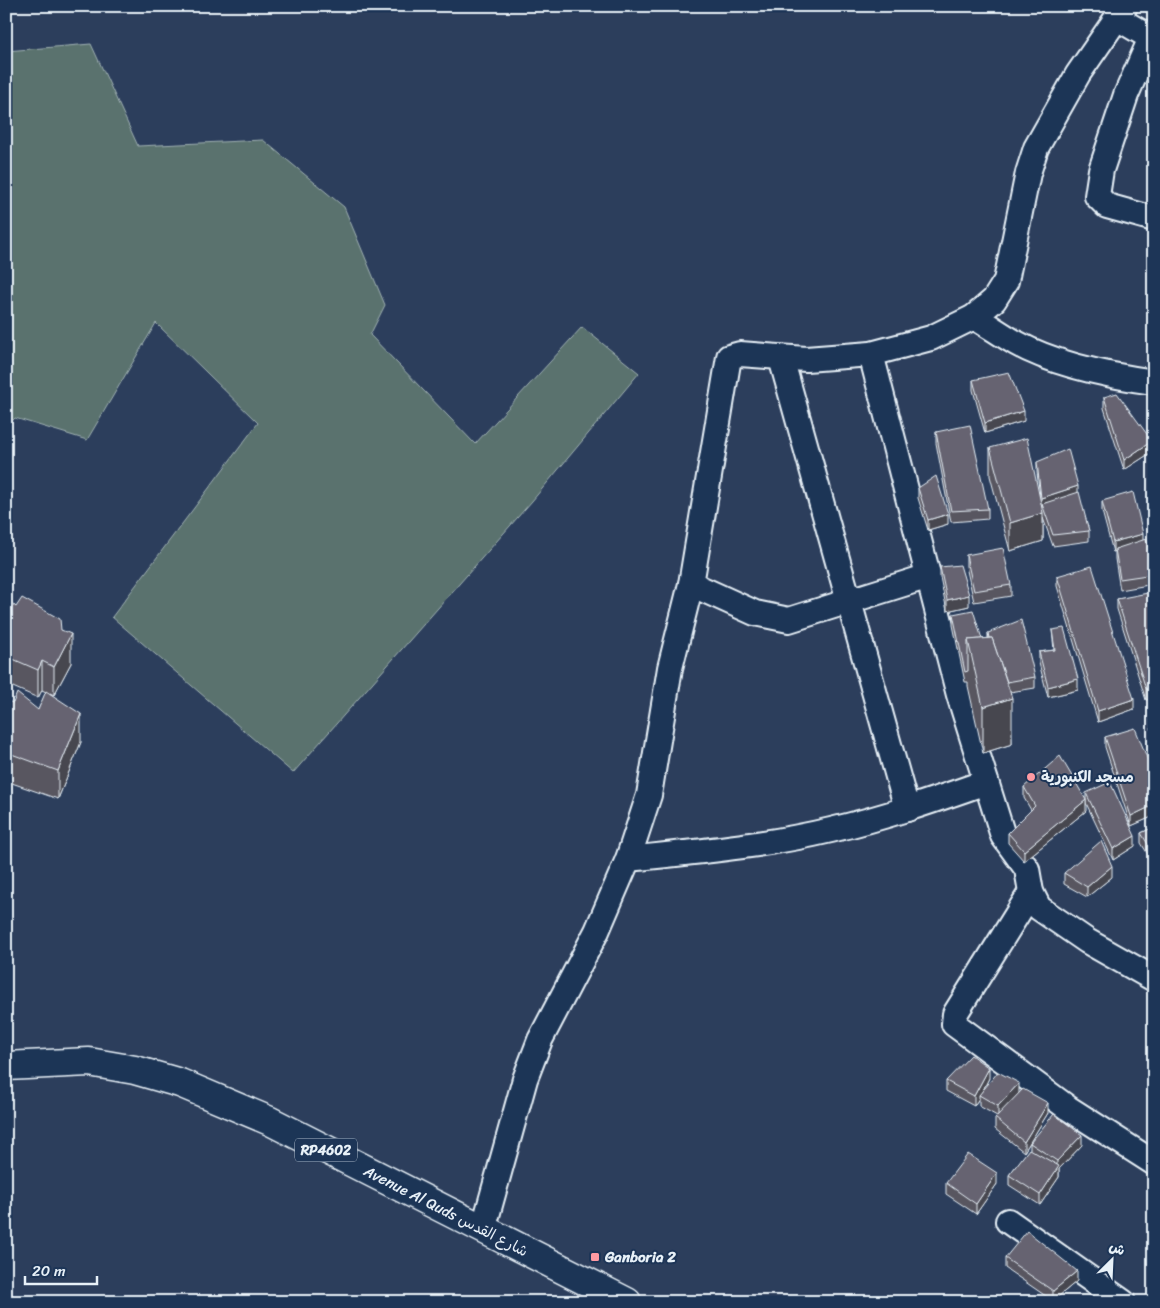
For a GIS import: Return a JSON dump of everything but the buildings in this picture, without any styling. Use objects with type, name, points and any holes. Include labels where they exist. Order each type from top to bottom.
[{"type":"main road","name":"Avenue Al Quds شارع القدس","points":[[6,1066],[89,1062],[135,1070],[180,1083],[270,1121],[615,1299]]},
{"type":"street","points":[[483,1230],[525,1079],[540,1040],[598,931],[628,859],[648,794],[670,668],[691,584],[728,360],[731,356],[740,354],[806,359],[872,354],[932,338],[974,317],[994,300],[1006,281],[1028,173],[1036,148],[1078,74],[1121,12],[1152,39],[1126,95],[1097,190],[1098,199],[1107,206],[1154,219]]},
{"type":"street","points":[[974,317],[1018,344],[1069,364],[1127,378],[1154,382]]},
{"type":"street","points":[[872,354],[959,695],[1003,836],[1027,869],[1031,892],[1039,908],[1047,915],[1154,980]]},
{"type":"street","points":[[781,358],[907,809]]},
{"type":"street","points":[[691,584],[755,613],[788,620],[929,576]]},
{"type":"street","points":[[628,859],[767,842],[830,830],[907,809],[986,782]]},
{"type":"street","points":[[1031,892],[953,1017],[954,1024],[1068,1108],[1154,1163]]},
{"type":"street","points":[[1008,1222],[1123,1302]]},
{"type":"green space","points":[[91,44],[138,146],[263,140],[344,207],[385,305],[370,335],[475,444],[582,327],[639,373],[532,501],[293,773],[112,617],[258,423],[156,323],[87,440],[15,418],[6,427],[6,51]]},
{"type":"place","name":"مسجد الكنبورية","points":[[1031,777]]},
{"type":"place","name":"Ganboria 2","points":[[595,1257]]}]
